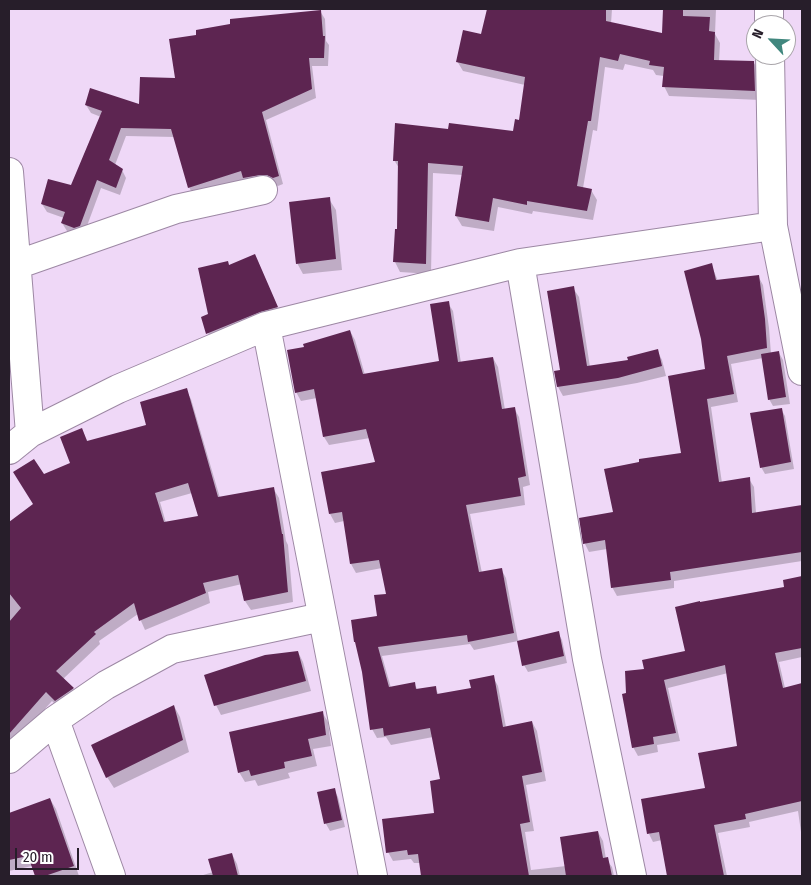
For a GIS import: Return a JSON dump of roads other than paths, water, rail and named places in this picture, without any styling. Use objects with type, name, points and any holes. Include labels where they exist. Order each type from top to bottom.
[{"type":"street","points":[[770,65],[773,226],[802,371]]},
{"type":"street","points":[[9,172],[30,433]]},
{"type":"street","points":[[16,265],[176,209],[263,190]]},
{"type":"street","points":[[9,450],[30,433],[118,389],[266,326],[520,263],[773,226]]},
{"type":"street","points":[[520,263],[586,658],[632,876]]},
{"type":"street","points":[[266,326],[373,876]]},
{"type":"street","points":[[9,759],[56,720],[106,685],[172,649],[322,617]]},
{"type":"street","points":[[56,720],[111,876]]}]
